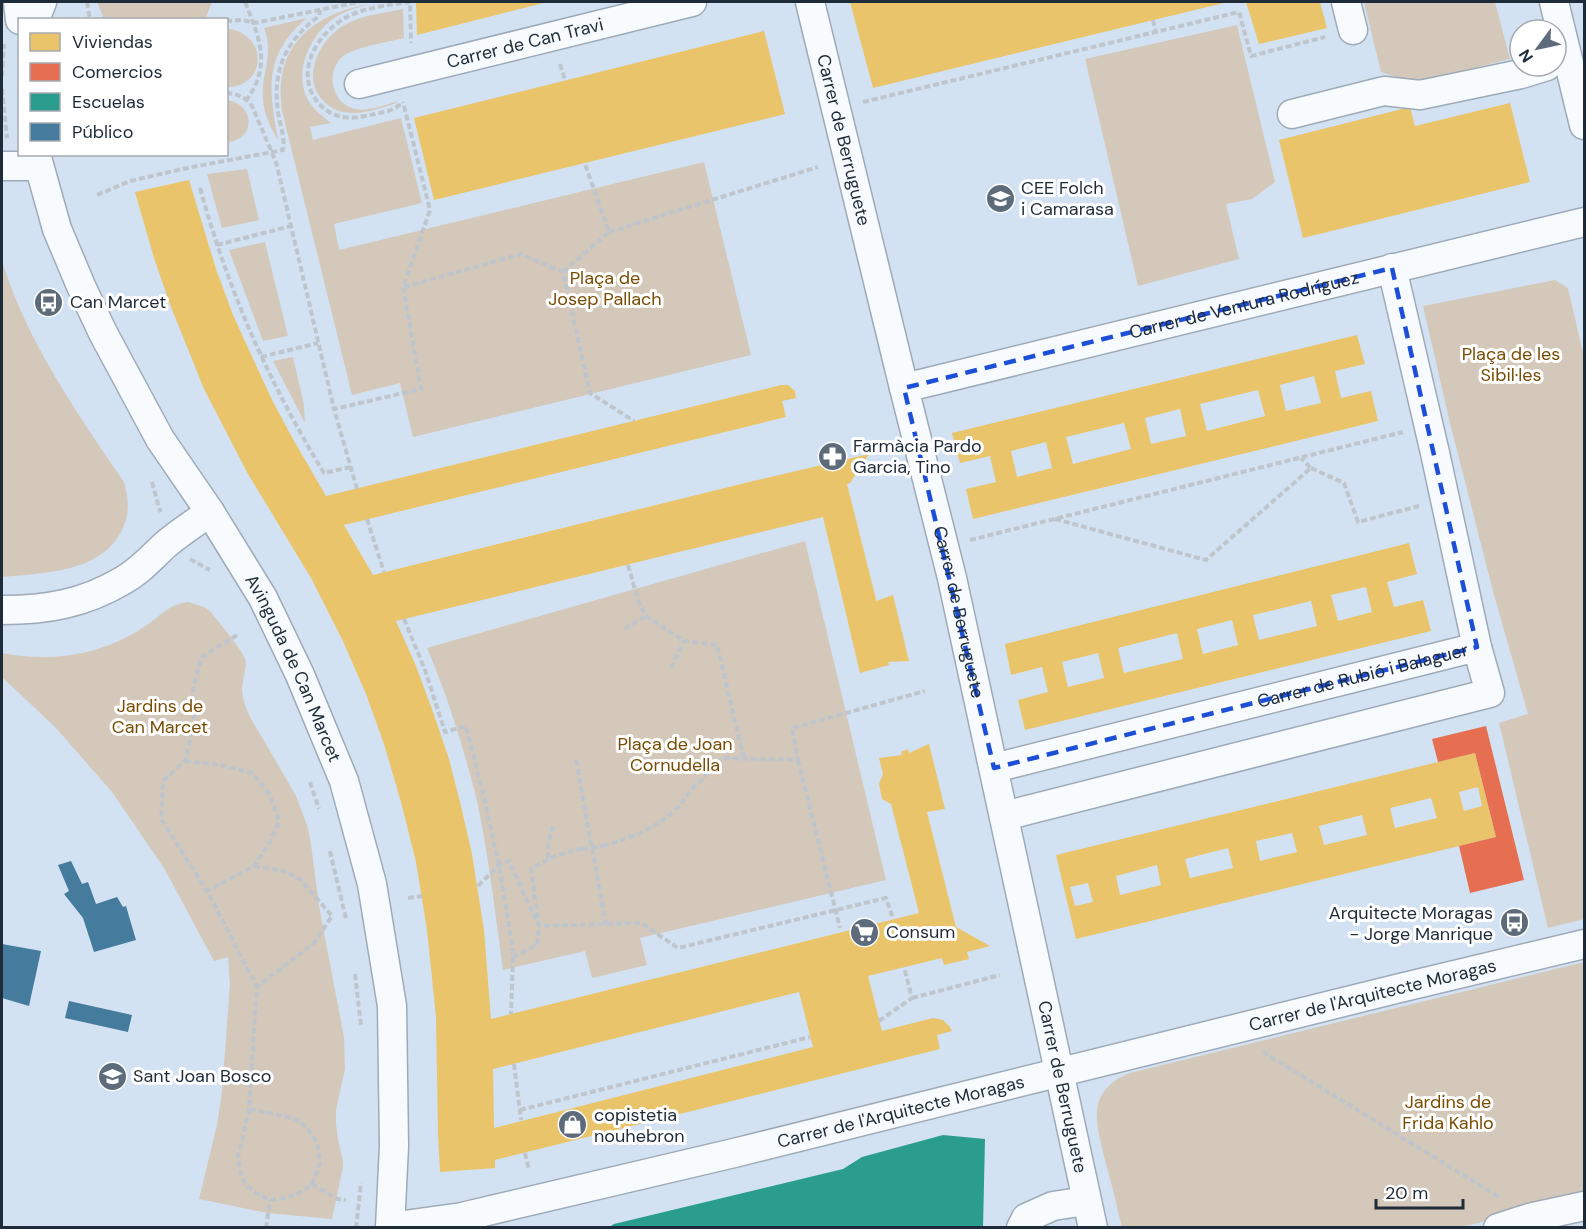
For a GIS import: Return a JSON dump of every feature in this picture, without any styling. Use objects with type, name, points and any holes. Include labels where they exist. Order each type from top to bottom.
[{"type":"street","points":[[12,30],[18,2]]},
{"type":"street","points":[[36,18],[42,2]]},
{"type":"street","name":"Carrer de Can Travi","points":[[359,84],[692,2]]},
{"type":"street","name":"Carrer de Berruguete","points":[[810,2],[950,568],[1090,1214]]},
{"type":"street","points":[[1346,2],[1353,30]]},
{"type":"street","points":[[1554,2],[1555,18]]},
{"type":"street","points":[[1292,114],[1384,91],[1420,95],[1508,77]]},
{"type":"street","points":[[1564,78],[1584,125]]},
{"type":"street","points":[[2,166],[37,160]]},
{"type":"street","name":"Avinguda de Can Marcet","points":[[37,160],[57,229],[103,333],[155,429],[263,598],[300,675],[344,782],[372,884],[392,1006],[394,1146],[390,1227]]},
{"type":"street","name":"Carrer de Ventura Rodríguez","points":[[904,388],[1584,222]]},
{"type":"street","points":[[1392,268],[1436,453],[1477,647]]},
{"type":"street","points":[[2,610],[46,608],[74,603],[100,593],[124,580],[146,564],[166,545],[210,512]]},
{"type":"street","name":"Carrer de Rubió i Balaguer","points":[[994,768],[1477,647],[1490,693],[1004,816]]},
{"type":"street","name":"Carrer de l'Arquitecte Moragas","points":[[390,1227],[462,1217],[734,1153],[1584,944]]},
{"type":"street","points":[[1021,1227],[1026,1218],[1053,1206],[1090,1214]]},
{"type":"street","points":[[1498,1227],[1584,1206]]},
{"type":"path","points":[[87,2],[90,18]]},
{"type":"path","points":[[245,2],[254,23],[262,56],[259,78],[247,99]]},
{"type":"path","points":[[228,21],[243,20],[254,23],[359,2]]},
{"type":"path","points":[[381,2],[381,7],[410,2],[411,44]]},
{"type":"path","points":[[97,195],[130,181],[283,150],[276,98],[277,82],[290,44],[319,16],[320,10]]},
{"type":"path","points":[[857,104],[1239,12],[1251,56],[1353,30]]},
{"type":"path","points":[[1154,20],[1156,32]]},
{"type":"path","points":[[2,76],[12,30]]},
{"type":"path","points":[[560,62],[565,80]]},
{"type":"path","points":[[228,93],[240,95],[252,106],[276,162],[333,409],[357,489]]},
{"type":"path","points":[[333,409],[421,389],[403,287],[430,210],[402,101]]},
{"type":"path","points":[[585,164],[609,232]]},
{"type":"path","points":[[563,272],[609,232],[818,167]]},
{"type":"path","points":[[201,188],[231,285],[261,357],[302,437],[324,473],[350,467]]},
{"type":"path","points":[[217,245],[291,226]]},
{"type":"path","points":[[403,287],[521,254],[563,272]]},
{"type":"path","points":[[563,272],[590,393],[634,421]]},
{"type":"path","points":[[261,357],[318,343]]},
{"type":"path","points":[[970,540],[1407,431]]},
{"type":"path","points":[[1301,458],[1311,468],[1344,483],[1358,522],[1426,504]]},
{"type":"path","points":[[1054,519],[1206,560],[1311,468]]},
{"type":"path","points":[[367,519],[384,572]]},
{"type":"path","name":"Avinguda de Can Marcet","points":[[190,559],[213,572]]},
{"type":"path","points":[[628,565],[638,600],[646,616],[684,641],[717,645],[744,759]]},
{"type":"path","points":[[625,629],[646,616]]},
{"type":"path","points":[[404,620],[425,670],[445,732],[466,726],[499,865],[513,957],[511,1014]]},
{"type":"path","points":[[237,635],[202,657],[193,688],[194,726],[185,761],[163,781],[161,819],[207,891],[257,987],[249,1109],[238,1157],[238,1166],[245,1184],[270,1200],[285,1198],[301,1192],[312,1184],[320,1164],[320,1153],[311,1133],[295,1119],[249,1109]]},
{"type":"path","points":[[671,668],[684,641]]},
{"type":"path","points":[[840,928],[829,890],[792,728],[925,691]]},
{"type":"path","points":[[513,957],[537,945],[539,926],[531,869],[561,853],[603,846],[636,836],[655,825],[677,808],[722,758],[798,760]]},
{"type":"path","points":[[576,760],[606,925]]},
{"type":"path","points":[[185,761],[220,765],[252,773],[270,795],[279,821],[270,842],[254,866],[207,891]]},
{"type":"path","name":"Avinguda de Can Marcet","points":[[310,780],[319,810]]},
{"type":"path","points":[[548,858],[548,844],[554,826]]},
{"type":"path","points":[[328,841],[347,923]]},
{"type":"path","points":[[478,886],[499,865],[509,861],[539,926]]},
{"type":"path","points":[[254,866],[284,871],[300,879],[332,915],[314,943],[257,987]]},
{"type":"path","points":[[408,898],[422,896]]},
{"type":"path","points":[[539,926],[641,923],[678,948],[886,898],[893,919]]},
{"type":"path","points":[[904,967],[912,998]]},
{"type":"path","points":[[354,969],[361,1027]]},
{"type":"path","points":[[879,1021],[912,998],[1000,975]]},
{"type":"path","points":[[1228,1031],[1503,1199]]},
{"type":"path","points":[[520,1110],[810,1037]]},
{"type":"path","points":[[514,1064],[521,1120]]},
{"type":"path","points":[[525,1153],[529,1170]]},
{"type":"path","points":[[356,1227],[361,1180]]},
{"type":"path","points":[[312,1184],[337,1199],[346,1200]]},
{"type":"path","points":[[266,1227],[270,1200]]},
{"type":"highlighted area","points":[[1392,268],[1477,647],[994,768],[904,388]]},
{"type":"green space","points":[[97,2],[212,2],[206,18],[104,18]]},
{"type":"green space","points":[[1364,2],[1495,2],[1508,59],[1413,83],[1381,72]]},
{"type":"green space","name":"Plaça de Josep Pallach","points":[[370,4],[339,15],[329,22],[307,52],[302,76],[308,100],[331,123],[310,127],[313,140],[401,118],[422,203],[334,224],[339,250],[704,162],[751,355],[413,437],[400,383],[352,395],[282,111],[281,86],[284,65],[300,38],[324,19],[338,12]]},
{"type":"green space","points":[[403,9],[404,38],[347,53],[337,64],[333,79],[336,95],[347,106],[355,109],[371,109],[397,103],[356,113],[340,111],[328,105],[315,88],[313,77],[317,56],[322,46],[337,30],[359,18]]},
{"type":"green space","points":[[307,18],[293,32],[276,59],[272,89],[278,140],[268,120],[263,100],[268,50],[264,28]]},
{"type":"green space","points":[[1237,25],[1275,182],[1252,199],[1226,204],[1239,259],[1138,286],[1085,59]]},
{"type":"green space","points":[[228,30],[243,34],[251,41],[258,61],[249,79],[240,85],[228,87]]},
{"type":"green space","points":[[228,101],[243,108],[249,122],[243,135],[237,140],[228,142]]},
{"type":"green space","points":[[247,169],[259,220],[222,228],[207,174]]},
{"type":"green space","points":[[265,242],[288,336],[263,341],[229,250]]},
{"type":"green space","points":[[2,261],[12,291],[39,348],[71,403],[124,482],[128,507],[121,532],[111,546],[99,556],[52,572],[2,577]]},
{"type":"green space","name":"Plaça de les Sibil·les","points":[[1555,280],[1568,288],[1584,357],[1584,919],[1548,928],[1499,723],[1528,714],[1494,595],[1423,306]]},
{"type":"green space","points":[[293,357],[304,405],[305,423],[273,361]]},
{"type":"green space","name":"Plaça de Joan Cornudella","points":[[805,541],[886,880],[640,938],[647,965],[592,978],[585,951],[503,970],[477,801],[455,723],[427,648]]},
{"type":"green space","name":"Jardins de Can Marcet","points":[[188,602],[211,612],[244,657],[246,665],[242,690],[246,708],[296,796],[308,828],[319,906],[344,1037],[345,1069],[336,1110],[343,1167],[332,1219],[267,1213],[199,1199],[217,1125],[222,1092],[230,984],[228,957],[214,961],[164,868],[112,792],[56,728],[2,677],[2,653],[57,657],[94,650],[128,637],[169,608]]},
{"type":"green space","name":"Jardins de Frida Kahlo","points":[[1584,962],[1584,1197],[1461,1227],[1122,1228],[1097,1124],[1099,1100],[1105,1090],[1115,1081],[1130,1073]]},
{"type":"building: Viviendas","points":[[416,2],[547,2],[417,35]]},
{"type":"building: Viviendas","points":[[850,2],[1228,2],[873,88]]},
{"type":"building: Viviendas","points":[[1246,2],[1320,2],[1327,28],[1259,44]]},
{"type":"building: Viviendas","points":[[764,31],[785,114],[434,200],[414,118]]},
{"type":"building: Viviendas","points":[[1510,103],[1530,182],[1303,238],[1279,140],[1410,107],[1415,126]]},
{"type":"building: Viviendas","points":[[189,180],[216,269],[233,315],[272,400],[326,496],[781,385],[788,385],[795,391],[796,398],[782,401],[786,417],[344,525],[373,575],[869,454],[850,483],[847,484],[876,601],[893,595],[909,661],[888,662],[889,665],[860,673],[823,517],[396,621],[433,712],[449,759],[461,806],[472,854],[484,930],[491,1019],[919,913],[891,804],[882,799],[879,784],[883,774],[879,758],[902,755],[901,752],[908,749],[909,753],[929,744],[945,809],[927,812],[956,927],[990,946],[967,952],[969,959],[944,965],[942,958],[868,976],[882,1031],[933,1018],[943,1020],[952,1031],[937,1035],[940,1049],[495,1160],[495,1168],[440,1172],[436,1017],[427,930],[416,862],[384,744],[366,694],[342,639],[311,578],[248,474],[204,389],[171,307],[135,192]],"holes":[[[799,992],[813,1047],[494,1128],[493,1069]]]},
{"type":"building: Viviendas","points":[[1357,335],[1365,364],[1335,371],[1341,398],[1371,391],[1378,421],[973,519],[966,489],[996,482],[990,456],[960,463],[952,433]],"holes":[[[1314,376],[1321,403],[1286,411],[1280,385]],[[1258,390],[1265,416],[1207,431],[1200,404]],[[1180,409],[1186,436],[1151,444],[1145,418]],[[1124,423],[1131,449],[1073,464],[1066,437]],[[1046,442],[1052,468],[1017,477],[1011,451]]]},
{"type":"building: Viviendas","points":[[1409,543],[1417,574],[1387,582],[1394,607],[1423,600],[1431,631],[1025,730],[1018,700],[1048,692],[1042,667],[1011,675],[1005,644]],"holes":[[[1366,587],[1372,612],[1338,621],[1331,595]],[[1311,601],[1317,626],[1259,640],[1253,615]],[[1232,620],[1238,645],[1203,654],[1197,629]],[[1177,633],[1183,659],[1124,673],[1118,648]],[[1098,653],[1104,678],[1068,687],[1062,662]]]},
{"type":"building: Viviendas","points":[[1475,753],[1496,837],[1076,939],[1056,855]],"holes":[[[1478,787],[1482,806],[1464,811],[1459,792]],[[1431,798],[1437,818],[1395,828],[1390,808]],[[1362,815],[1367,835],[1324,845],[1319,826]],[[1292,833],[1297,852],[1260,861],[1256,841]],[[1228,848],[1233,868],[1190,878],[1185,859]],[[1157,865],[1161,885],[1120,895],[1116,876]],[[1088,883],[1093,902],[1075,906],[1070,887]]]},
{"type":"building: Comercios","points":[[1486,726],[1524,880],[1470,893],[1459,846],[1496,837],[1475,753],[1438,762],[1432,739]]},
{"type":"building: Escuelas","points":[[943,1135],[985,1139],[983,1228],[608,1228],[614,1224],[843,1169],[862,1157]]},
{"type":"building: Público","points":[[71,861],[82,884],[88,882],[96,904],[117,897],[123,907],[126,906],[136,940],[94,952],[83,918],[64,894],[69,891],[58,865]]},
{"type":"building: Público","points":[[2,944],[41,951],[29,1006],[2,998]]},
{"type":"building: Público","points":[[69,1001],[132,1015],[128,1032],[65,1018]]},
{"type":"place","name":"CEE Folch i Camarasa","points":[[1000,198]]},
{"type":"place","name":"Can Marcet","points":[[49,302]]},
{"type":"place","name":"Farmàcia Pardo Garcia, Tino","points":[[832,456]]},
{"type":"place","name":"Arquitecte Moragas - Jorge Manrique","points":[[1514,923]]},
{"type":"place","name":"Consum","points":[[865,932]]},
{"type":"place","name":"Sant Joan Bosco","points":[[112,1076]]},
{"type":"place","name":"copistetia nouhebron","points":[[573,1125]]}]
